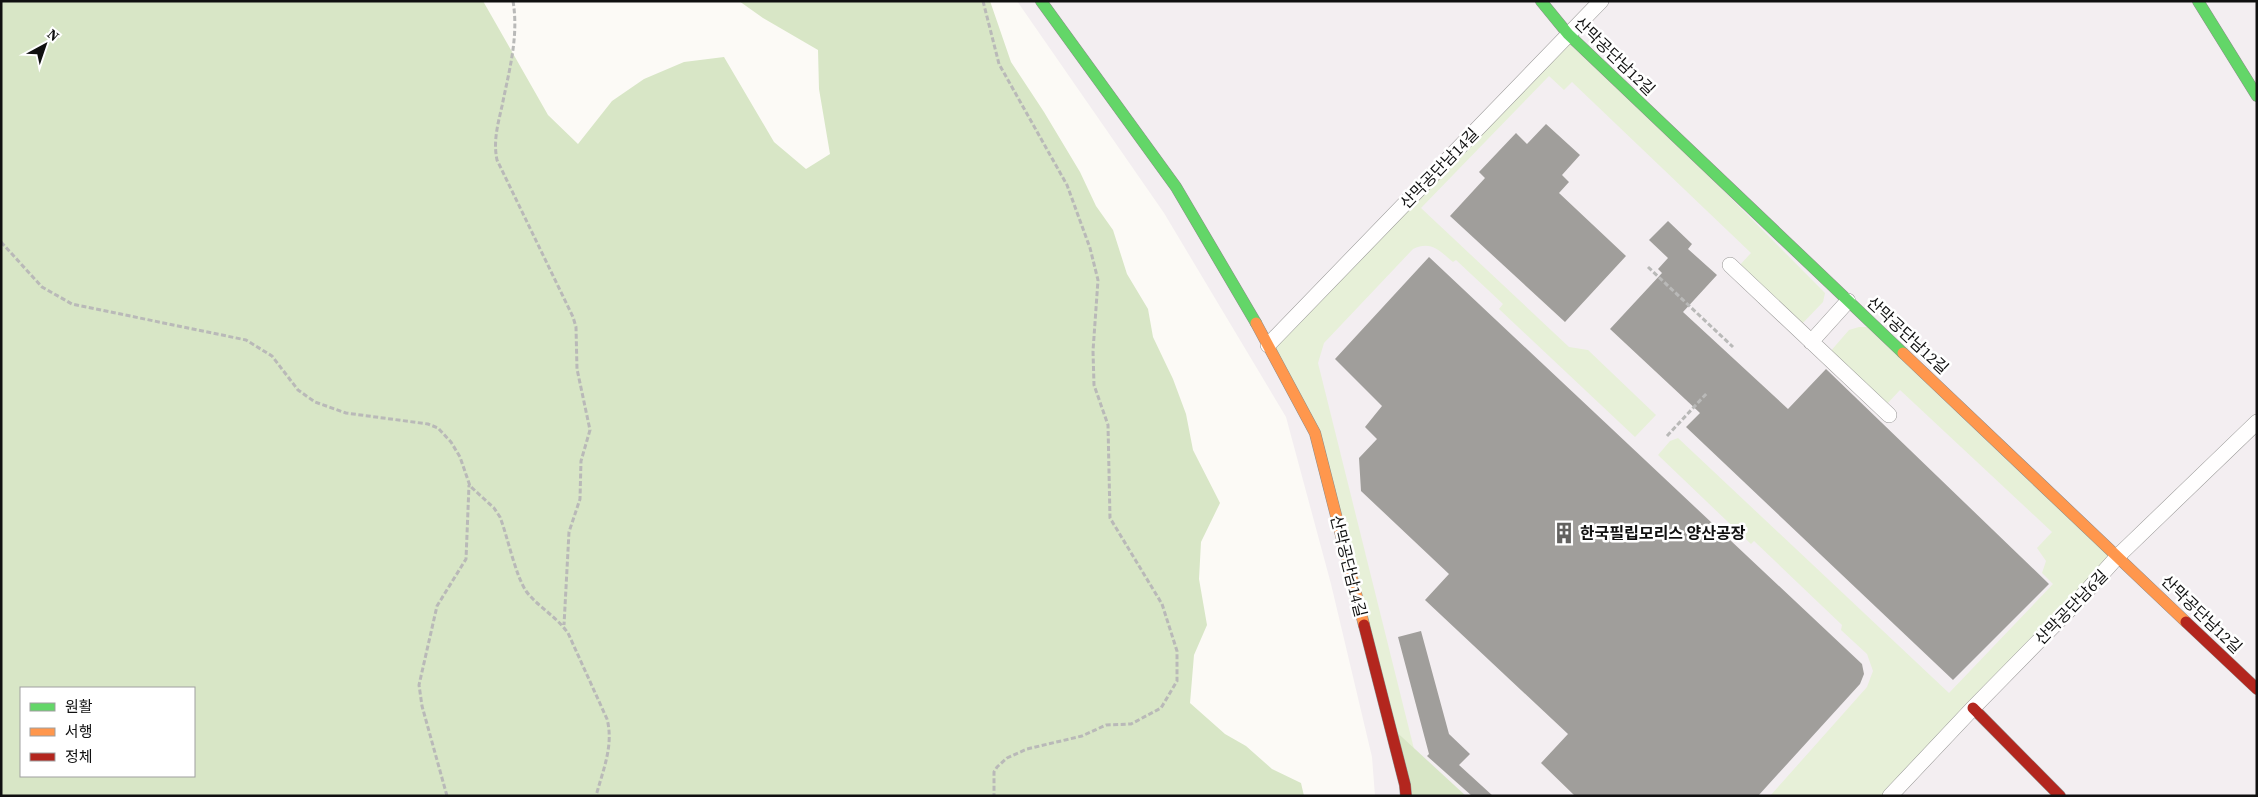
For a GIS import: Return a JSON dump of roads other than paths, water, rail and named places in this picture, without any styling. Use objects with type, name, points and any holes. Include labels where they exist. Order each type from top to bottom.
[{"type":"street","name":"산막공단남14길","points":[[1041,1],[1176,187],[1244,300],[1315,433],[1405,785],[1406,796]]},
{"type":"street","name":"산막공단남12길","points":[[1541,1],[1568,34],[2257,688]]},
{"type":"street","name":"산막공단남14길","points":[[1268,345],[1601,1]]},
{"type":"street","points":[[2198,1],[2257,96]]},
{"type":"street","points":[[1730,265],[1889,415]]},
{"type":"street","points":[[1811,342],[1848,301]]},
{"type":"street","name":"산막공단남6길","points":[[1890,796],[1973,708],[2076,604],[2118,556],[2257,422]]},
{"type":"street","points":[[1973,708],[2060,796]]},
{"type":"place","name":"한국필립모리스 양산공장","points":[[1564,533]]}]
